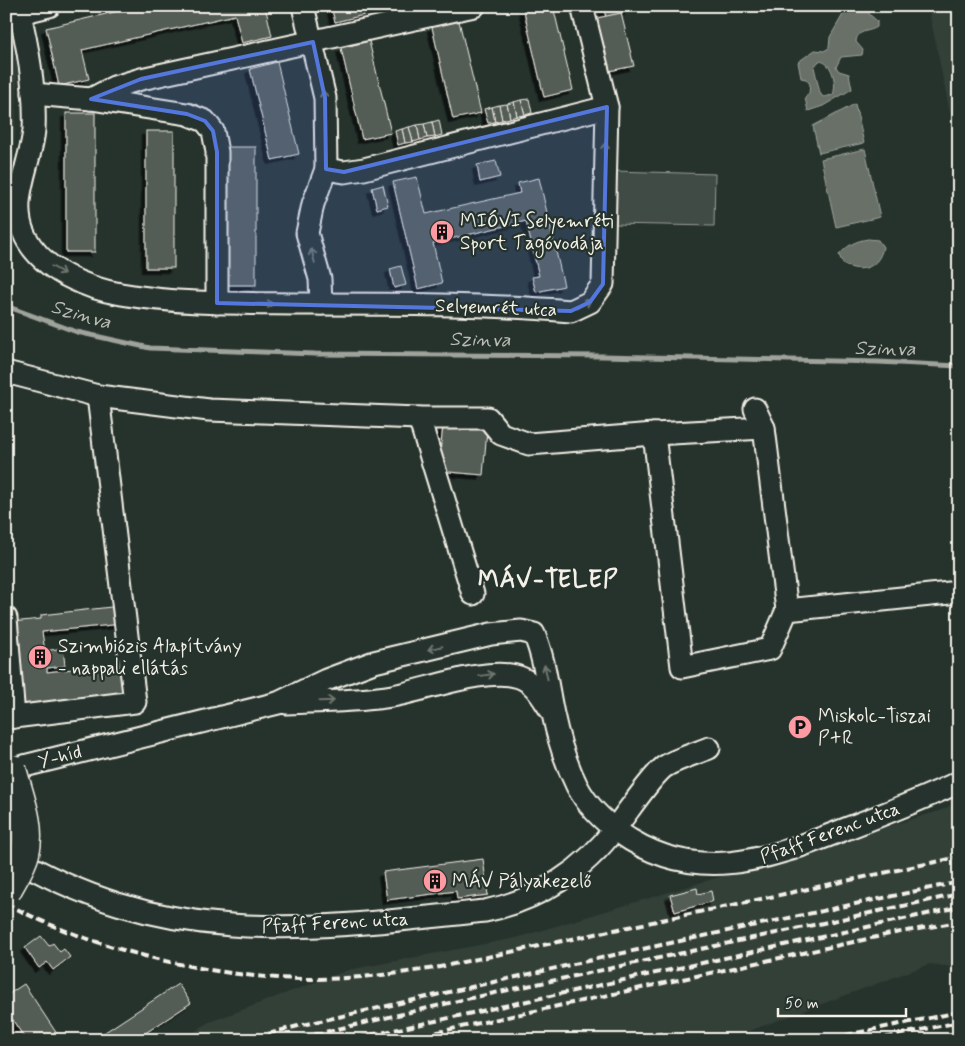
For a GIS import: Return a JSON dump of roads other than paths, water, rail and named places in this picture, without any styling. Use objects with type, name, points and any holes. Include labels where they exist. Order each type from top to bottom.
[{"type":"main road","name":"Y-híd","points":[[6,892],[25,854],[27,836],[24,816],[12,770]]},
{"type":"street","points":[[19,10],[49,6]]},
{"type":"street","points":[[303,6],[325,98],[326,169],[312,204],[307,233],[320,279],[321,304]]},
{"type":"street","points":[[92,99],[114,87],[141,78],[474,6]]},
{"type":"street","name":"Selyemrét utca","points":[[19,10],[33,94],[34,131],[22,183],[19,216],[25,236],[43,261],[76,280],[120,294],[217,303],[571,311],[590,302],[603,284],[607,107],[582,6]]},
{"type":"street","points":[[33,94],[92,99],[187,114],[205,121],[213,131],[217,152],[217,303]]},
{"type":"street","points":[[326,169],[344,172],[364,169],[607,107]]},
{"type":"street","points":[[6,372],[98,396],[209,410],[419,418],[488,418],[501,434],[528,444],[764,428]]},
{"type":"street","points":[[6,618],[10,718],[135,702],[98,396]]},
{"type":"street","points":[[654,434],[682,667],[770,649],[787,610],[764,428],[755,409]]},
{"type":"street","points":[[419,418],[473,594]]},
{"type":"street","points":[[787,610],[959,592]]},
{"type":"street","name":"Pfaff Ferenc utca","points":[[278,703],[326,680],[374,662],[491,634],[522,631],[534,634],[544,660],[552,712],[577,785],[588,804],[615,829],[633,842],[659,854],[688,862],[720,865],[752,861],[797,848],[920,801],[959,782]]},
{"type":"street","points":[[278,703],[383,697],[488,674],[506,674],[520,677],[534,686],[552,712]]},
{"type":"street","name":"Y-híd","points":[[12,770],[278,703]]},
{"type":"street","points":[[615,829],[664,768],[709,748]]},
{"type":"street","name":"Pfaff Ferenc utca","points":[[8,854],[80,891],[135,909],[210,924],[293,929],[378,923],[507,906],[548,889],[563,879],[598,848],[615,829]]},
{"type":"waterway","name":"Szinva","points":[[6,306],[77,332],[150,348],[315,354],[602,356],[878,362],[959,366]]},
{"type":"railway","points":[[6,903],[39,920],[75,934],[115,948],[156,959],[197,968],[277,978],[345,978],[435,968],[959,857]]},
{"type":"railway","points":[[245,1040],[298,1026],[614,955],[959,882]]},
{"type":"railway","points":[[291,1040],[462,1000],[959,894]]},
{"type":"railway","points":[[348,1040],[959,907]]},
{"type":"railway","points":[[401,1040],[895,933],[959,922]]},
{"type":"railway","points":[[822,1040],[959,1012]]},
{"type":"railway","points":[[874,1040],[959,1022]]},
{"type":"place","name":"MIÓVI Selyemréti Sport Tagóvodája","points":[[442,232]]},
{"type":"place","name":"Szimbiózis Alapítvány - nappali ellátás","points":[[40,657]]},
{"type":"place","name":"Miskolc-Tiszai P+R","points":[[800,727]]},
{"type":"place","name":"MÁV Pályakezelő","points":[[435,881]]},
{"type":"district","name":"MÁV-TELEP","points":[[548,580]]}]
